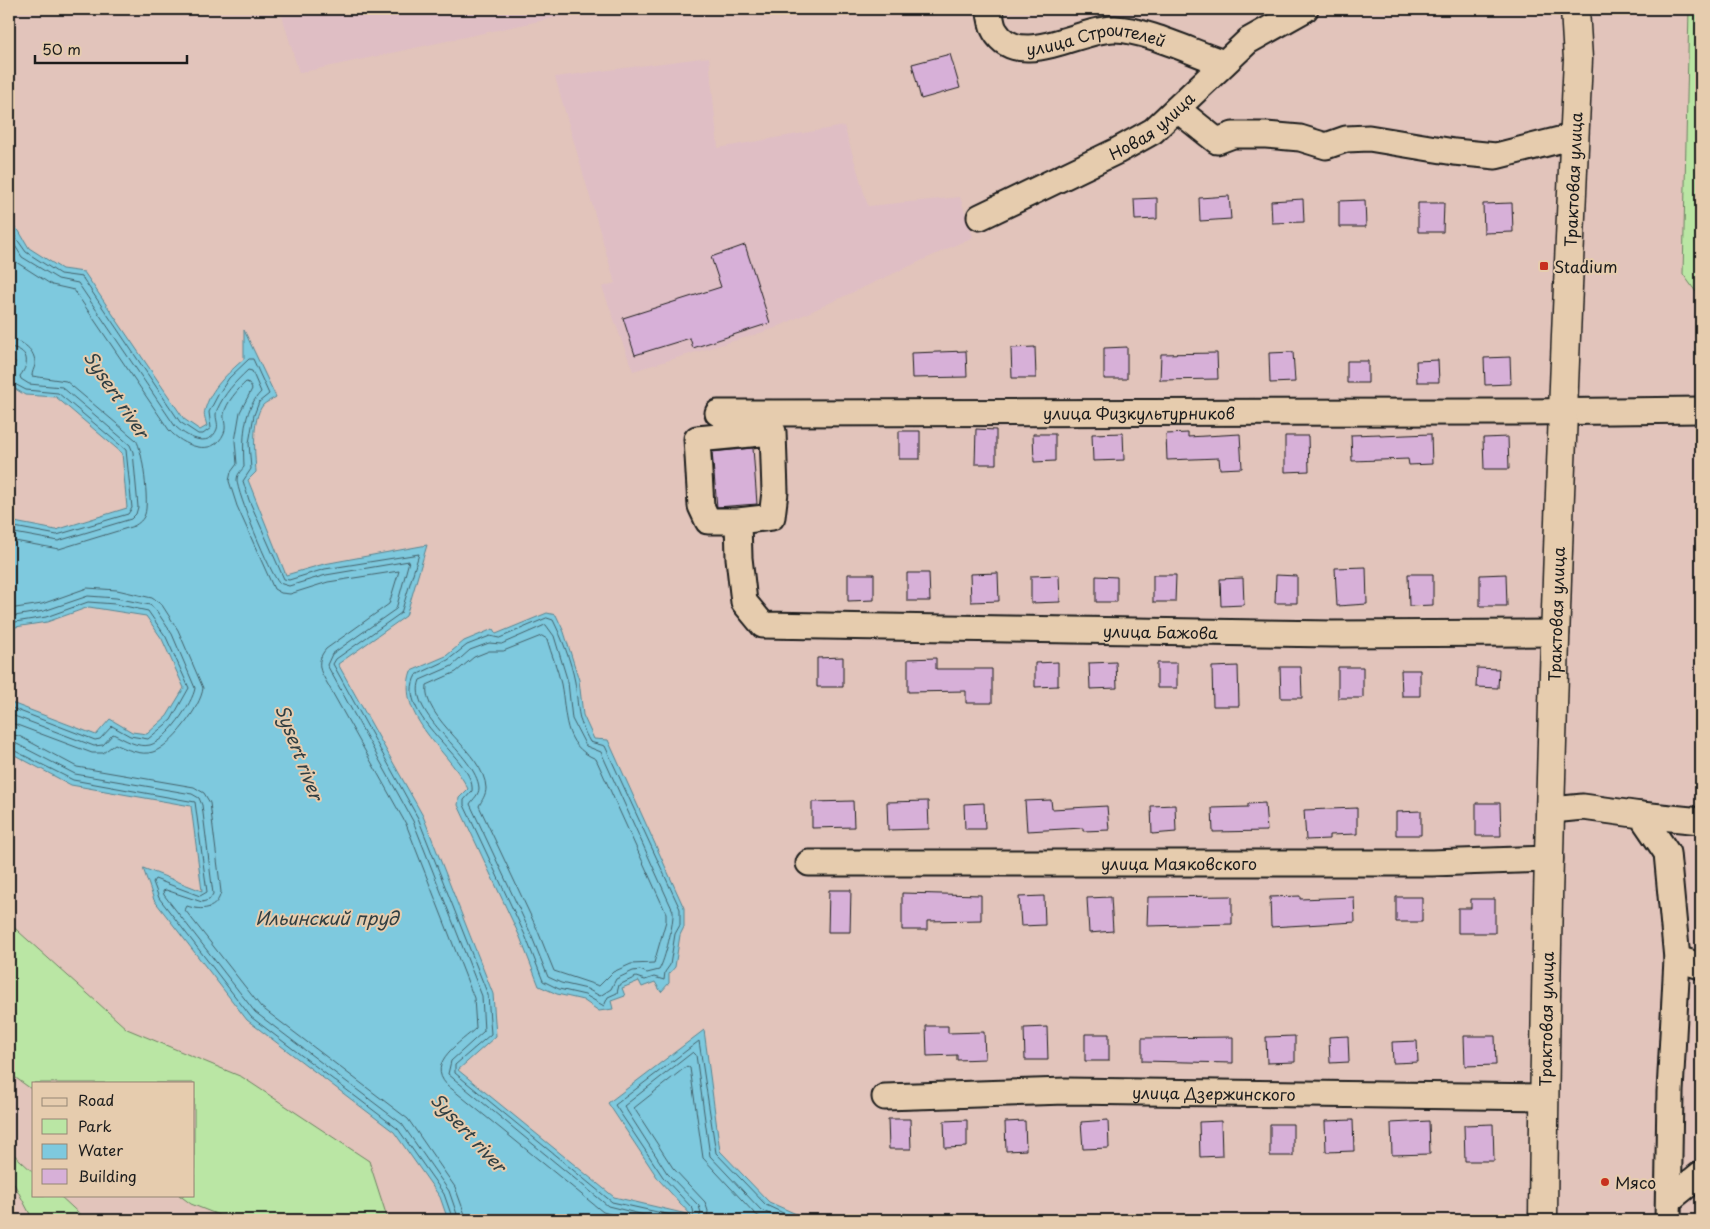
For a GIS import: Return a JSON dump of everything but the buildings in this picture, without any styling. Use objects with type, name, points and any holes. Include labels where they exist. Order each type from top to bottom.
[{"type":"main road","name":"Трактовая улица","points":[[1543,1220],[1544,1097],[1562,412],[1578,59],[1575,9]]},
{"type":"street","name":"улица Строителей","points":[[989,9],[994,30],[1007,44],[1015,46],[1048,46],[1084,33],[1115,29],[1138,33],[1224,64]]},
{"type":"street","name":"Новая улица","points":[[980,217],[1146,135],[1177,109],[1248,41],[1305,9]]},
{"type":"street","points":[[1177,109],[1217,141],[1233,135],[1266,135],[1300,138],[1326,146],[1346,139],[1369,138],[1454,152],[1496,156],[1575,136]]},
{"type":"street","name":"улица Физкультурников","points":[[718,414],[1701,410]]},
{"type":"street","name":"улица Бажова","points":[[738,521],[739,558],[744,602],[763,625],[1332,634],[1556,633]]},
{"type":"street","points":[[1552,810],[1583,806],[1641,815],[1701,821]]},
{"type":"street","points":[[1641,815],[1667,853],[1677,959],[1670,1092],[1669,1210]]},
{"type":"street","name":"улица Маяковского","points":[[809,864],[1432,863],[1550,859]]},
{"type":"street","points":[[1677,959],[1701,966]]},
{"type":"street","name":"улица Дзержинского","points":[[885,1097],[1066,1091],[1544,1097]]},
{"type":"street","points":[[1669,1210],[1701,1174]]},
{"type":"shaded area","points":[[280,9],[595,9],[299,73]]},
{"type":"shaded area","points":[[709,57],[718,148],[844,126],[868,206],[960,197],[973,237],[773,329],[633,371],[602,287],[615,283],[555,77]]},
{"type":"green space","points":[[1689,9],[1701,9],[1701,299],[1683,274]]},
{"type":"green space","points":[[9,923],[127,1029],[242,1077],[369,1161],[388,1220],[231,1220],[191,1204],[180,1196],[195,1196],[195,1082],[32,1082],[32,1090],[9,1073]]},
{"type":"green space","points":[[9,1150],[32,1171],[32,1196],[60,1196],[86,1220],[33,1220],[9,1174]]},
{"type":"water","name":"Ильинский пруд","points":[[9,221],[19,231],[29,248],[62,269],[84,272],[184,419],[200,430],[207,426],[204,412],[215,388],[244,359],[244,330],[276,397],[264,404],[259,411],[255,428],[256,472],[248,480],[286,575],[324,564],[427,545],[406,616],[338,664],[423,816],[493,994],[496,1036],[458,1070],[614,1197],[691,1215],[659,1180],[608,1103],[704,1030],[720,1151],[769,1202],[810,1220],[448,1220],[440,1197],[394,1132],[247,1020],[154,900],[143,868],[202,891],[191,806],[71,785],[9,752],[9,702],[96,735],[110,719],[132,732],[147,734],[167,716],[184,688],[162,639],[146,616],[89,607],[47,622],[9,628],[9,521],[56,530],[127,508],[122,453],[56,397],[25,395],[9,385],[9,371],[16,362],[9,358]]},
{"type":"water","points":[[547,613],[556,615],[564,632],[579,680],[583,715],[594,739],[608,740],[684,908],[684,927],[680,935],[675,967],[669,974],[669,983],[661,992],[655,982],[642,987],[639,981],[622,988],[625,996],[611,1001],[613,1009],[599,1011],[583,1000],[557,994],[539,986],[520,937],[458,805],[459,798],[468,789],[460,775],[417,719],[411,704],[408,688],[411,671],[446,656],[464,641],[493,629],[496,634]]},
{"type":"place","name":"Stadium","points":[[1544,266]]},
{"type":"place","name":"Мясо","points":[[1605,1182]]},
{"type":"water label","name":"Sysert river","points":[[117,394]]},
{"type":"water label","name":"Sysert river","points":[[300,752]]},
{"type":"water label","name":"Sysert river","points":[[469,1132]]}]
